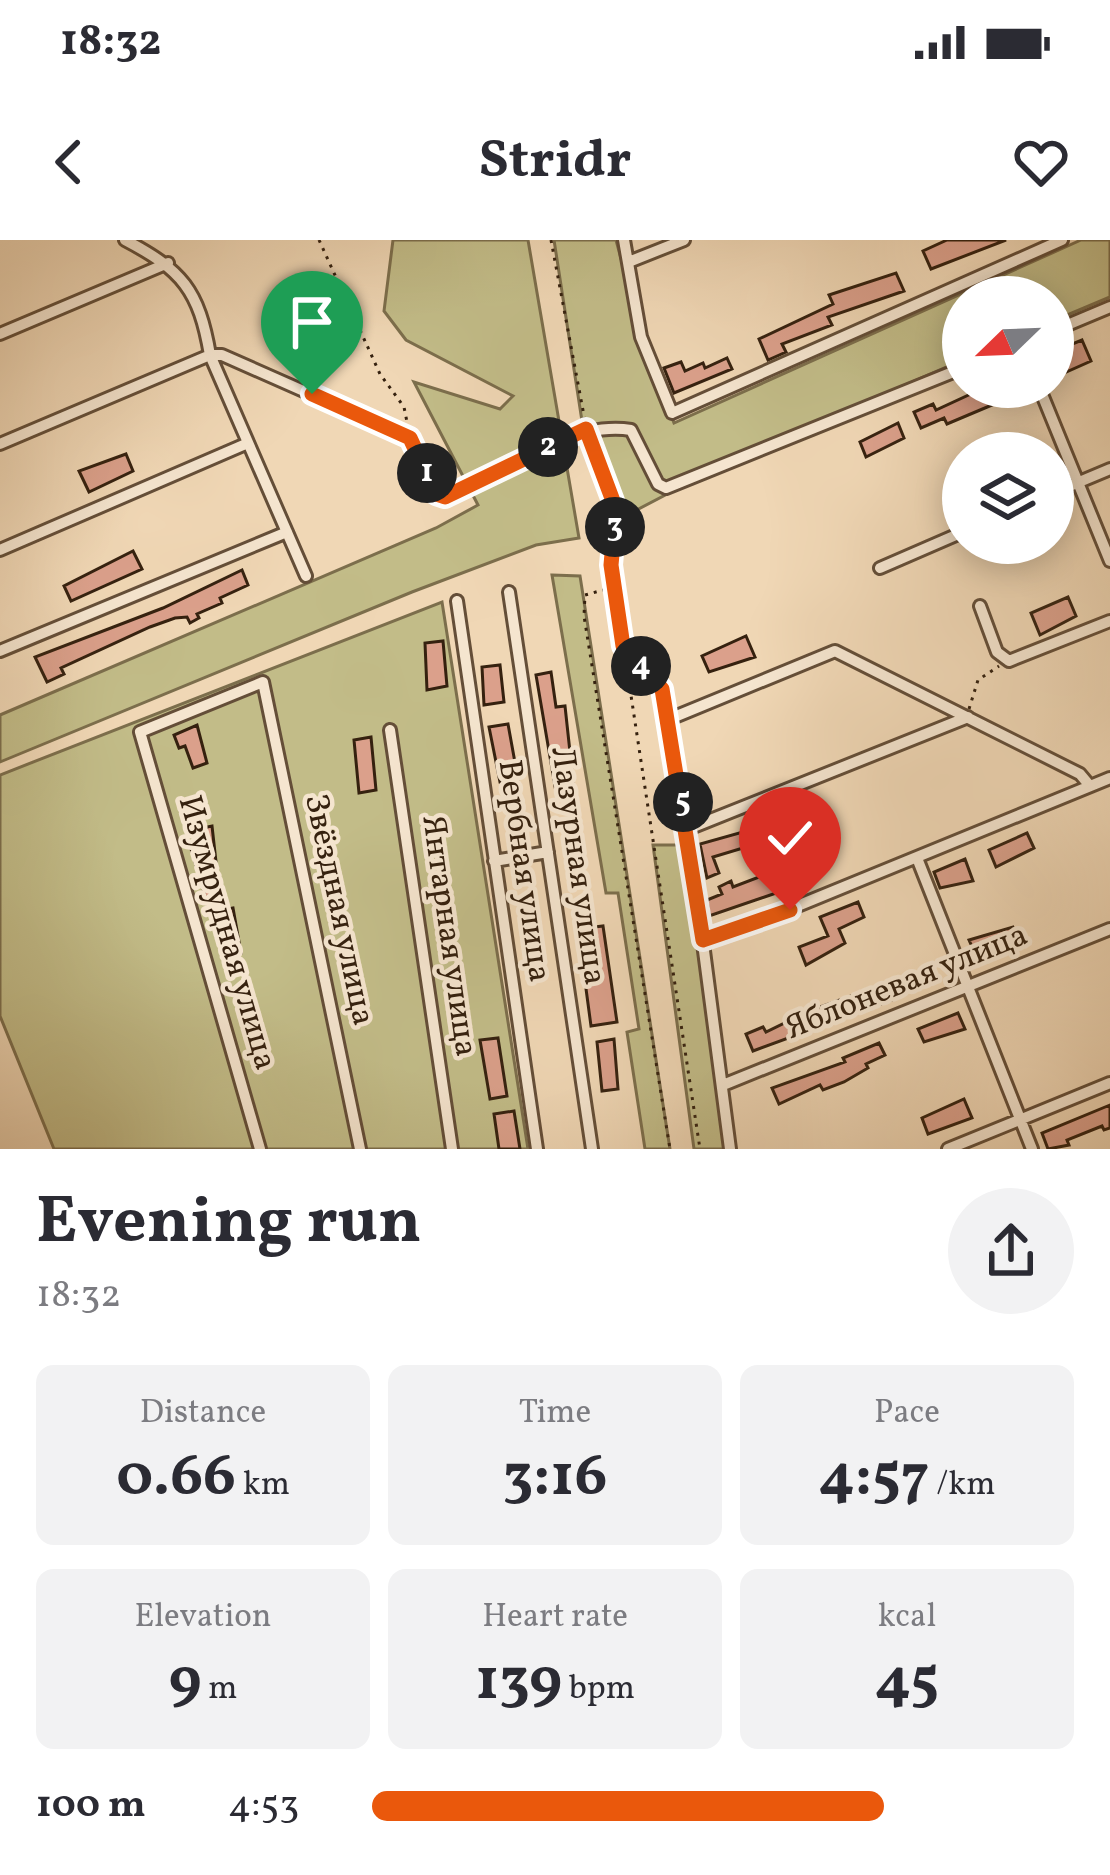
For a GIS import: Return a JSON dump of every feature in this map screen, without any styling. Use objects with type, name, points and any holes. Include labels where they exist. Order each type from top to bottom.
[{"type":"street","points":[[125,240],[169,263],[189,285],[205,323],[210,355],[306,576]]},
{"type":"street","points":[[624,240],[641,337],[672,413],[1062,240]]},
{"type":"street","points":[[631,261],[684,240]]},
{"type":"street","points":[[0,334],[169,263]]},
{"type":"street","points":[[1074,322],[1110,307]]},
{"type":"street","points":[[0,445],[210,355],[221,355],[410,438],[436,494],[445,497],[586,429],[631,430],[658,484],[666,488],[942,377]]},
{"type":"street","points":[[1048,408],[1110,561]]},
{"type":"street","points":[[0,550],[248,443]]},
{"type":"street","points":[[1074,484],[1110,470]]},
{"type":"street","points":[[0,651],[286,532]]},
{"type":"street","points":[[880,568],[942,541]]},
{"type":"street","name":"Лазурная улица","points":[[509,592],[592,1149]]},
{"type":"street","name":"Вербная улица","points":[[457,601],[537,1149]]},
{"type":"street","points":[[980,606],[997,652],[1010,662],[1110,621]]},
{"type":"street","points":[[668,720],[835,651],[1080,774],[1090,786]]},
{"type":"street","name":"Изумрудная улица","points":[[260,1149],[140,732],[262,682]]},
{"type":"street","name":"Звёздная улица","points":[[262,682],[359,1149]]},
{"type":"street","points":[[730,1145],[688,829],[968,716]]},
{"type":"street","name":"Янтарная улица","points":[[390,730],[452,1149]]},
{"type":"street","points":[[703,940],[1110,778]]},
{"type":"street","points":[[494,861],[548,852]]},
{"type":"street","points":[[916,858],[1032,1149]]},
{"type":"street","name":"Яблоневая улица","points":[[724,1085],[1110,929]]},
{"type":"street","points":[[948,1149],[1110,1083]]},
{"type":"path","points":[[319,240],[380,374],[404,407],[410,438]]},
{"type":"path","points":[[551,240],[586,429],[616,509],[611,565],[700,1149],[730,1145]]},
{"type":"path","points":[[615,586],[585,595],[584,616],[670,1149]]},
{"type":"path","points":[[623,646],[662,689],[688,829]]},
{"type":"path","points":[[968,716],[978,680],[1010,662]]},
{"type":"shaded area","points":[[393,240],[528,240],[579,538],[536,545],[412,592],[0,762],[0,715],[436,528],[478,505],[414,382],[500,409],[513,396],[406,340],[384,311]]},
{"type":"shaded area","points":[[554,240],[616,240],[645,348],[674,423],[942,302],[942,369],[736,458],[629,514],[612,503],[582,421]]},
{"type":"shaded area","points":[[1081,240],[1110,240],[1110,297],[1074,312],[1074,276],[1001,276]]},
{"type":"shaded area","points":[[552,575],[580,576],[670,1149],[645,1149],[627,1032],[639,1029],[618,893],[606,893]]},
{"type":"shaded area","points":[[442,602],[528,1149],[54,1149],[0,1016],[0,775]]},
{"type":"shaded area","points":[[653,845],[682,845],[729,1149],[694,1149]]},
{"type":"building","points":[[947,240],[1006,240],[931,269],[923,251]]},
{"type":"building","points":[[896,273],[904,291],[828,317],[832,325],[782,344],[786,352],[768,360],[759,339],[833,304],[829,295]]},
{"type":"building","points":[[1082,340],[1091,361],[1074,369],[1074,343]]},
{"type":"building","points":[[727,358],[732,369],[674,393],[664,368],[681,362],[685,371],[703,363],[705,368]]},
{"type":"building","points":[[933,404],[936,410],[985,408],[947,424],[944,418],[921,428],[914,412]]},
{"type":"building","points":[[898,423],[904,438],[866,457],[860,442]]},
{"type":"building","points":[[126,454],[133,471],[89,492],[79,471]]},
{"type":"building","points":[[133,551],[142,569],[71,601],[64,586]]},
{"type":"building","points":[[242,570],[248,585],[220,598],[222,603],[197,614],[199,618],[190,623],[187,617],[175,618],[150,627],[61,668],[64,674],[47,682],[35,657],[163,608]]},
{"type":"building","points":[[1068,597],[1076,616],[1040,635],[1031,613]]},
{"type":"building","points":[[746,636],[755,657],[709,672],[702,656]]},
{"type":"building","points":[[443,641],[447,686],[427,690],[425,643]]},
{"type":"building","points":[[500,665],[504,702],[484,705],[482,667]]},
{"type":"building","points":[[551,672],[556,707],[565,706],[574,789],[556,792],[536,675]]},
{"type":"building","points":[[508,724],[518,779],[500,782],[489,727]]},
{"type":"building","points":[[197,725],[207,763],[193,768],[185,746],[179,748],[174,735]]},
{"type":"building","points":[[371,737],[376,790],[359,793],[354,740]]},
{"type":"building","points":[[212,826],[217,871],[227,909],[233,908],[241,953],[223,957],[191,849],[197,848],[193,830]]},
{"type":"building","points":[[757,828],[763,842],[713,857],[719,873],[707,878],[700,844]]},
{"type":"building","points":[[1027,833],[1034,848],[996,867],[989,850]]},
{"type":"building","points":[[965,859],[973,881],[940,888],[934,872]]},
{"type":"building","points":[[802,868],[808,882],[709,916],[707,900],[722,894],[719,887],[731,881],[733,887],[772,872],[775,879]]},
{"type":"building","points":[[858,902],[864,917],[839,929],[845,943],[806,965],[799,947],[828,936],[820,917]]},
{"type":"building","points":[[603,926],[617,1022],[591,1026],[578,929]]},
{"type":"building","points":[[1013,927],[1018,939],[978,960],[969,940]]},
{"type":"building","points":[[885,984],[892,1000],[753,1051],[746,1034],[763,1027],[766,1032]]},
{"type":"building","points":[[958,1013],[965,1029],[924,1042],[918,1029]]},
{"type":"building","points":[[498,1038],[507,1096],[490,1099],[480,1040]]},
{"type":"building","points":[[614,1039],[618,1089],[602,1091],[597,1042]]},
{"type":"building","points":[[879,1043],[885,1055],[866,1064],[868,1068],[844,1082],[823,1090],[820,1085],[779,1104],[772,1088],[845,1062],[843,1058]]},
{"type":"building","points":[[964,1099],[972,1118],[928,1134],[922,1118]]},
{"type":"building","points":[[1110,1105],[1110,1128],[1102,1126],[1067,1140],[1069,1145],[1048,1149],[1042,1133]]},
{"type":"building","points":[[514,1111],[520,1149],[499,1149],[494,1114]]},
{"type":"route","points":[[312,394],[410,438],[436,494],[445,497],[586,429],[616,509],[611,565],[623,646],[662,689],[703,940],[790,910]]}]
